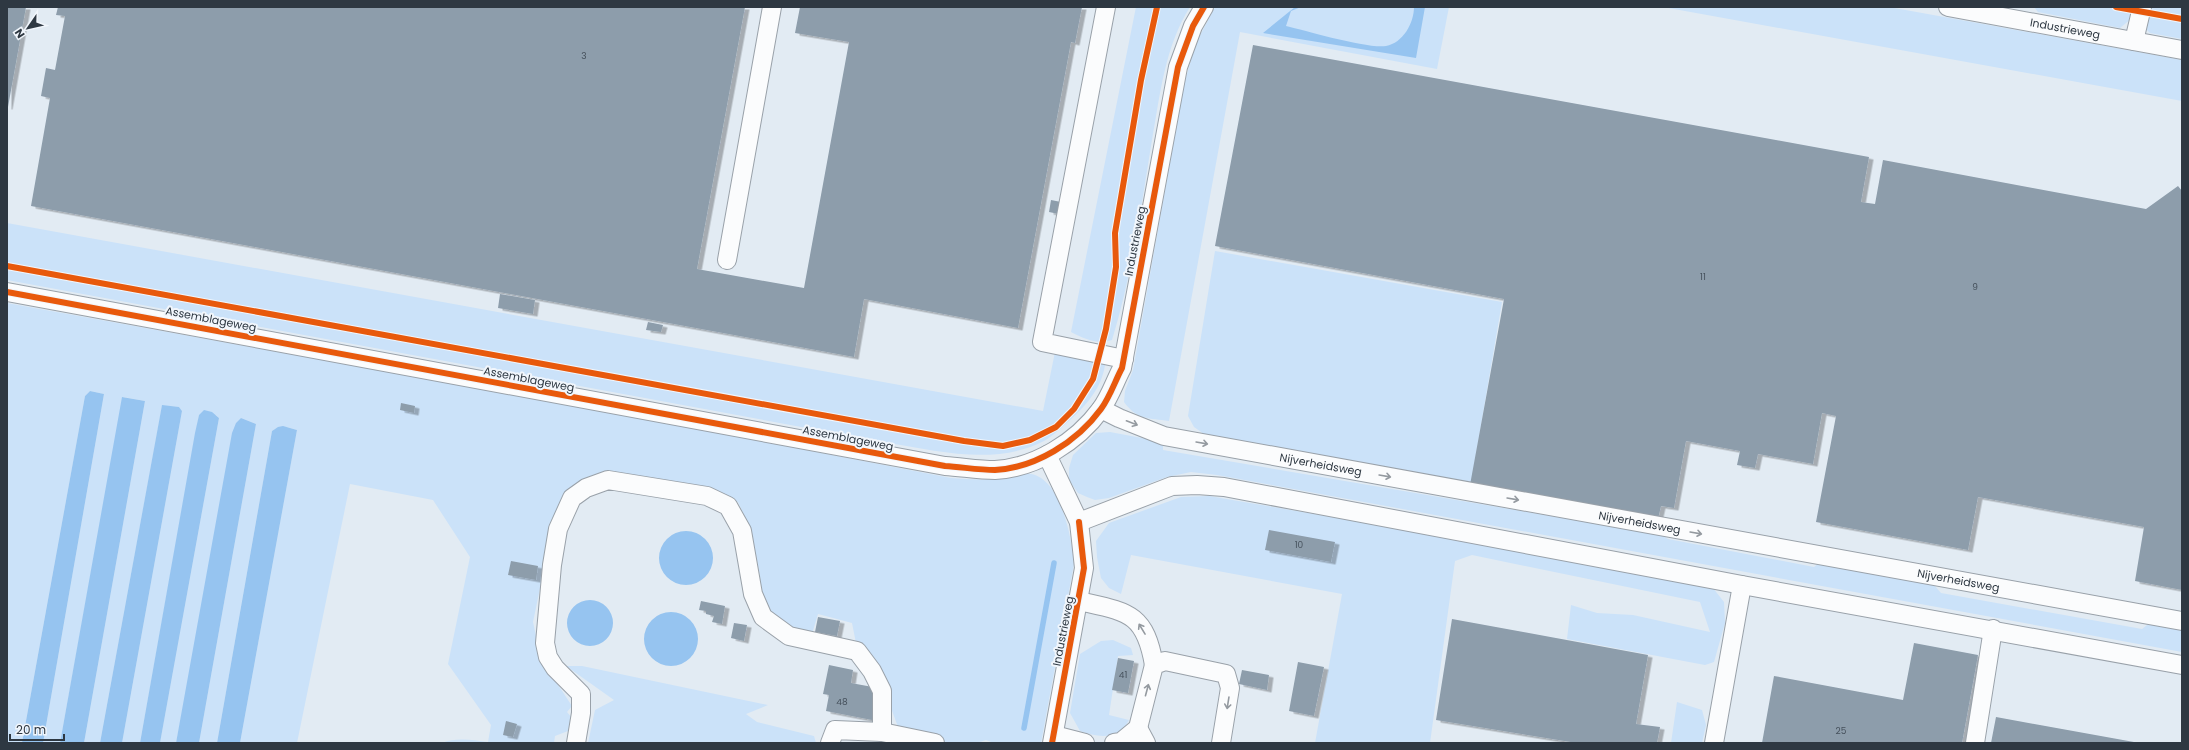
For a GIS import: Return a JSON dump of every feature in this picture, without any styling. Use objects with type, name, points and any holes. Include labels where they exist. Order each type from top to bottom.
[{"type":"street","points":[[727,260],[772,7]]},
{"type":"street","points":[[1106,7],[1042,342],[1124,359]]},
{"type":"street","name":"Industrieweg","points":[[1053,739],[1084,568],[1079,522],[1047,455],[1075,437],[1102,409],[1122,368],[1178,67],[1193,26],[1204,7]]},
{"type":"street","name":"Industrieweg","points":[[1948,7],[2182,50]]},
{"type":"street","points":[[2134,41],[2142,7]]},
{"type":"street","name":"Assemblageweg","points":[[7,292],[945,466],[995,470],[1022,464],[1047,455]]},
{"type":"street","name":"Nijverheidsweg","points":[[1102,409],[1119,418],[1164,436],[2182,621]]},
{"type":"street","points":[[576,743],[581,713],[581,694],[571,682],[555,668],[548,657],[545,643],[552,565],[558,529],[572,498],[586,488],[608,480],[707,496],[728,506],[742,531],[753,594],[763,617],[790,636],[857,651],[872,671],[882,691],[882,732]]},
{"type":"street","points":[[1079,522],[1172,486],[1197,485],[1224,487],[1742,585],[1993,629],[2182,665]]},
{"type":"street","points":[[1714,743],[1742,585]]},
{"type":"street","points":[[1079,601],[1122,610],[1140,624],[1150,643],[1154,665],[1142,736],[1114,743]]},
{"type":"street","points":[[1975,743],[1993,629]]},
{"type":"street","points":[[1154,665],[1165,661],[1226,674],[1230,688],[1221,743]]},
{"type":"street","points":[[830,743],[835,730],[882,732],[935,743]]},
{"type":"street","points":[[1053,739],[1085,743]]},
{"type":"shaded area","points":[[1136,7],[1190,7],[1175,38],[1165,71],[1135,241],[1125,291],[1112,340],[1096,342],[1071,332]]},
{"type":"shaded area","points":[[1215,7],[1449,7],[1437,69],[1240,32],[1169,421],[1144,417],[1134,412],[1124,402],[1125,391],[1133,370],[1184,84],[1196,43]]},
{"type":"shaded area","points":[[1663,7],[1889,7],[2182,60],[2182,101]]},
{"type":"shaded area","points":[[2034,7],[2134,7],[2131,19],[2120,28],[2038,12]]},
{"type":"shaded area","points":[[2149,7],[2182,7],[2182,39],[2150,33],[2145,28]]},
{"type":"shaded area","points":[[7,223],[1043,411],[1055,352],[1105,365],[1101,381],[1092,396],[1076,415],[1051,437],[1044,441],[1025,449],[1006,453],[987,455],[947,452],[888,443],[7,280]]},
{"type":"shaded area","points":[[1215,251],[1502,302],[1471,484],[1204,434],[1194,427],[1188,416]]},
{"type":"shaded area","points":[[7,303],[578,406],[951,478],[994,479],[1031,474],[1041,478],[1050,487],[1063,512],[1071,540],[1074,564],[1041,743],[994,743],[986,740],[954,743],[917,735],[898,727],[872,656],[856,643],[852,623],[818,614],[812,634],[789,627],[775,620],[764,601],[759,587],[760,576],[751,530],[738,502],[706,493],[587,485],[550,540],[533,622],[541,659],[572,706],[567,712],[572,718],[568,731],[555,736],[554,743],[442,743],[453,740],[488,742],[491,725],[448,664],[470,557],[433,500],[350,484],[297,743],[240,743],[297,430],[284,427],[272,431],[217,743],[199,743],[256,424],[241,418],[176,743],[160,743],[219,418],[216,415],[199,415],[140,743],[122,743],[182,411],[179,407],[162,406],[100,743],[84,743],[145,401],[123,397],[60,743],[43,743],[104,394],[90,391],[85,396],[22,743],[7,743]]},
{"type":"shaded area","points":[[1110,432],[1163,442],[1163,450],[1662,535],[1668,539],[1814,567],[1819,563],[1934,585],[1941,593],[2142,629],[2151,622],[2182,629],[2182,652],[1217,475],[1191,472],[1167,477],[1109,498],[1095,500],[1078,493],[1069,480],[1069,468],[1073,455],[1096,433]]},
{"type":"shaded area","points":[[1209,496],[1384,526],[1713,588],[1724,602],[1725,623],[1714,662],[1705,665],[1567,639],[1571,605],[1597,613],[1633,615],[1710,632],[1700,602],[1472,555],[1455,561],[1430,743],[1315,743],[1342,594],[1131,555],[1121,594],[1109,588],[1101,578],[1096,541],[1109,523],[1181,497]]},
{"type":"shaded area","points":[[1113,640],[1131,648],[1133,655],[1118,656],[1109,715],[1129,720],[1125,727],[1114,734],[1108,736],[1094,735],[1080,731],[1070,713],[1080,654],[1101,641]]},
{"type":"shaded area","points":[[566,666],[582,666],[768,705],[746,714],[757,722],[814,736],[816,743],[588,743],[595,710],[614,700]]},
{"type":"shaded area","points":[[1677,702],[1702,710],[1706,725],[1702,743],[1671,743]]},
{"type":"water","points":[[1295,7],[1301,7],[1291,11],[1286,26],[1366,45],[1386,46],[1398,41],[1410,26],[1414,7],[1425,7],[1416,58],[1263,33]]},
{"type":"water","points":[[90,391],[104,394],[43,743],[22,743],[85,396]]},
{"type":"water","points":[[122,397],[145,401],[84,743],[60,743]]},
{"type":"water","points":[[162,405],[179,407],[182,411],[122,743],[100,743]]},
{"type":"water","points":[[204,410],[212,412],[219,418],[160,743],[140,743],[195,433],[199,415]]},
{"type":"water","points":[[241,418],[256,424],[199,743],[176,743],[232,433],[236,423]]},
{"type":"water","points":[[283,426],[297,430],[240,743],[217,743],[272,431]]},
{"type":"water","points":[[681,531],[691,531],[701,535],[709,543],[713,553],[713,563],[709,573],[701,581],[691,585],[681,585],[671,581],[663,573],[659,563],[659,553],[663,543],[671,535]]},
{"type":"water","points":[[595,600],[607,606],[612,614],[612,632],[607,640],[599,645],[585,646],[573,640],[568,632],[567,618],[573,606],[581,601]]},
{"type":"water","points":[[666,612],[676,612],[686,616],[694,624],[698,634],[698,644],[694,654],[686,662],[676,666],[666,666],[656,662],[648,654],[644,644],[644,634],[648,624],[656,616]]},
{"type":"building","points":[[7,7],[26,7],[8,107],[7,107]]},
{"type":"building","points":[[58,7],[745,7],[697,269],[804,288],[849,42],[795,33],[800,7],[1082,7],[1075,43],[1071,42],[1018,328],[864,299],[854,357],[31,206],[50,98],[41,96],[46,68],[55,70],[65,16],[56,15]]},
{"type":"building","points":[[1253,45],[1869,157],[1861,202],[1875,204],[1883,160],[2146,209],[2178,186],[2182,191],[2182,590],[2135,581],[2144,527],[1978,497],[1968,550],[1816,522],[1836,416],[1822,413],[1813,464],[1758,454],[1755,468],[1737,465],[1740,451],[1686,441],[1674,508],[1661,506],[1658,519],[1470,485],[1504,299],[1215,246]]},
{"type":"building","points":[[1051,200],[1061,202],[1059,214],[1049,212]]},
{"type":"building","points":[[500,294],[535,300],[533,314],[498,308]]},
{"type":"building","points":[[648,322],[663,325],[661,332],[646,330]]},
{"type":"building","points":[[401,403],[415,406],[414,413],[400,410]]},
{"type":"building","points":[[1269,530],[1335,542],[1331,562],[1265,550]]},
{"type":"building","points":[[511,561],[538,566],[536,580],[508,575]]},
{"type":"building","points":[[701,601],[725,606],[722,624],[712,622],[714,616],[706,614],[706,611],[699,610]]},
{"type":"building","points":[[818,617],[840,621],[837,636],[815,632]]},
{"type":"building","points":[[1452,619],[1648,655],[1636,724],[1660,727],[1657,743],[1577,743],[1436,720]]},
{"type":"building","points":[[734,623],[747,625],[744,641],[731,638]]},
{"type":"building","points":[[1914,643],[1978,655],[1962,743],[1762,743],[1774,676],[1903,700]]},
{"type":"building","points":[[1118,658],[1134,661],[1128,693],[1112,690]]},
{"type":"building","points":[[1298,662],[1324,667],[1314,716],[1289,711]]},
{"type":"building","points":[[829,665],[853,670],[851,683],[878,688],[872,720],[826,711],[829,695],[823,694]]},
{"type":"building","points":[[1242,670],[1269,675],[1267,690],[1239,684]]},
{"type":"building","points":[[1996,717],[2134,742],[2134,743],[1991,743]]},
{"type":"building","points":[[506,721],[517,724],[513,737],[503,735]]},
{"type":"waterway","points":[[1024,728],[1054,563]]},
{"type":"cycle path","points":[[7,266],[964,441],[1003,446],[1030,440],[1056,427],[1074,409],[1093,379],[1106,329],[1116,267],[1115,233],[1141,80],[1157,7]]},
{"type":"cycle path","points":[[7,292],[945,466],[989,470],[1010,468],[1040,459],[1054,451],[1080,432],[1101,409],[1122,368],[1178,67],[1193,26],[1204,7]]},
{"type":"cycle path","points":[[2116,7],[2182,19]]},
{"type":"cycle path","points":[[1052,743],[1084,568],[1079,522]]}]
